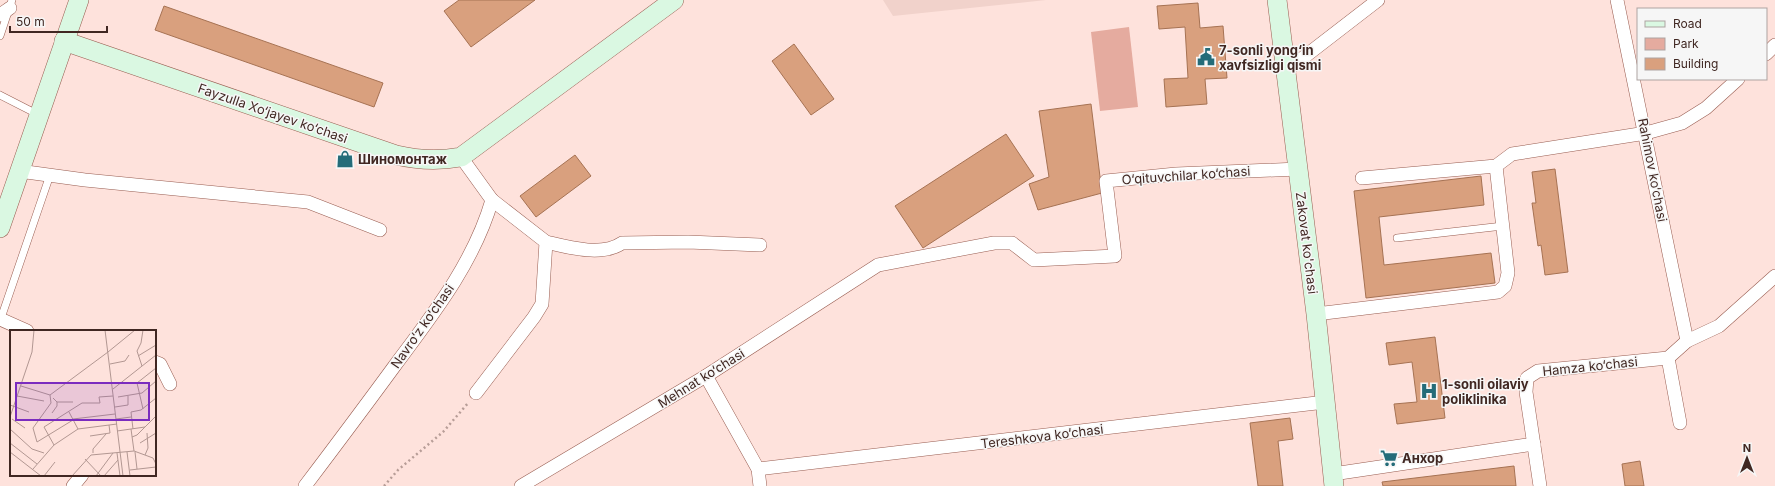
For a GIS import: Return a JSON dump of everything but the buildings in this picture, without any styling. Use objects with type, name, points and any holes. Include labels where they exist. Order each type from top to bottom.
[{"type":"main road","points":[[0,228],[78,0]]},
{"type":"main road","points":[[460,157],[674,0]]},
{"type":"main road","name":"Zakovat ko'chasi","points":[[1277,0],[1316,314],[1333,480]]},
{"type":"main road","name":"Fayzulla Xo‘jayev ko‘chasi","points":[[64,41],[396,155],[428,160],[460,157]]},
{"type":"street","points":[[1286,71],[1378,0]]},
{"type":"street","name":"Rahimov ko‘chasi","points":[[1617,0],[1646,134],[1687,341]]},
{"type":"street","points":[[1767,53],[1775,45]]},
{"type":"street","points":[[1362,178],[1496,166],[1512,154],[1646,134],[1682,123],[1706,108],[1737,80]]},
{"type":"street","points":[[460,157],[492,200],[546,242],[589,250],[616,248],[622,243],[688,242],[760,245]]},
{"type":"street","points":[[1316,314],[1498,292],[1505,286],[1508,273],[1496,166]]},
{"type":"street","name":"O‘qituvchilar ko‘chasi","points":[[878,265],[994,243],[1012,243],[1034,260],[1115,256],[1106,181],[1176,174],[1298,169]]},
{"type":"street","points":[[19,171],[93,181],[308,202],[380,230]]},
{"type":"street","name":"Navro‘z ko‘chasi","points":[[305,486],[431,317],[471,254],[485,225],[492,200]]},
{"type":"street","points":[[476,393],[534,317],[542,304],[546,242]]},
{"type":"street","name":"Mehnat ko‘chasi","points":[[521,486],[706,376],[878,265]]},
{"type":"street","points":[[1680,423],[1668,358],[1687,341],[1719,326],[1775,276]]},
{"type":"street","points":[[0,320],[25,330]]},
{"type":"street","name":"Hamza ko‘chasi","points":[[1540,486],[1526,392],[1527,378],[1538,371],[1668,358]]},
{"type":"street","points":[[156,362],[160,364],[170,384]]},
{"type":"street","points":[[706,376],[758,469],[760,486]]},
{"type":"street","name":"Tereshkova ko‘chasi","points":[[758,469],[1325,402]]},
{"type":"street","points":[[1333,480],[1534,444]]},
{"type":"street","points":[[73,486],[81,476]]},
{"type":"lane","points":[[0,36],[7,8]]},
{"type":"lane","points":[[0,96],[39,115]]},
{"type":"lane","points":[[0,320],[50,175]]},
{"type":"lane","points":[[1397,238],[1503,226]]},
{"type":"path","points":[[384,486],[398,470],[443,432],[476,393]]},
{"type":"shaded area","points":[[883,0],[1046,0],[893,16]]},
{"type":"green space","points":[[1129,27],[1138,107],[1100,111],[1091,32]]},
{"type":"place","name":"7-sonli yong‘in xavfsizligi qismi","points":[[1206,57]]},
{"type":"place","name":"Шиномонтаж","points":[[345,159]]},
{"type":"place","name":"1-sonli oilaviy poliklinika","points":[[1429,391]]},
{"type":"place","name":"Анхор","points":[[1389,458]]}]
